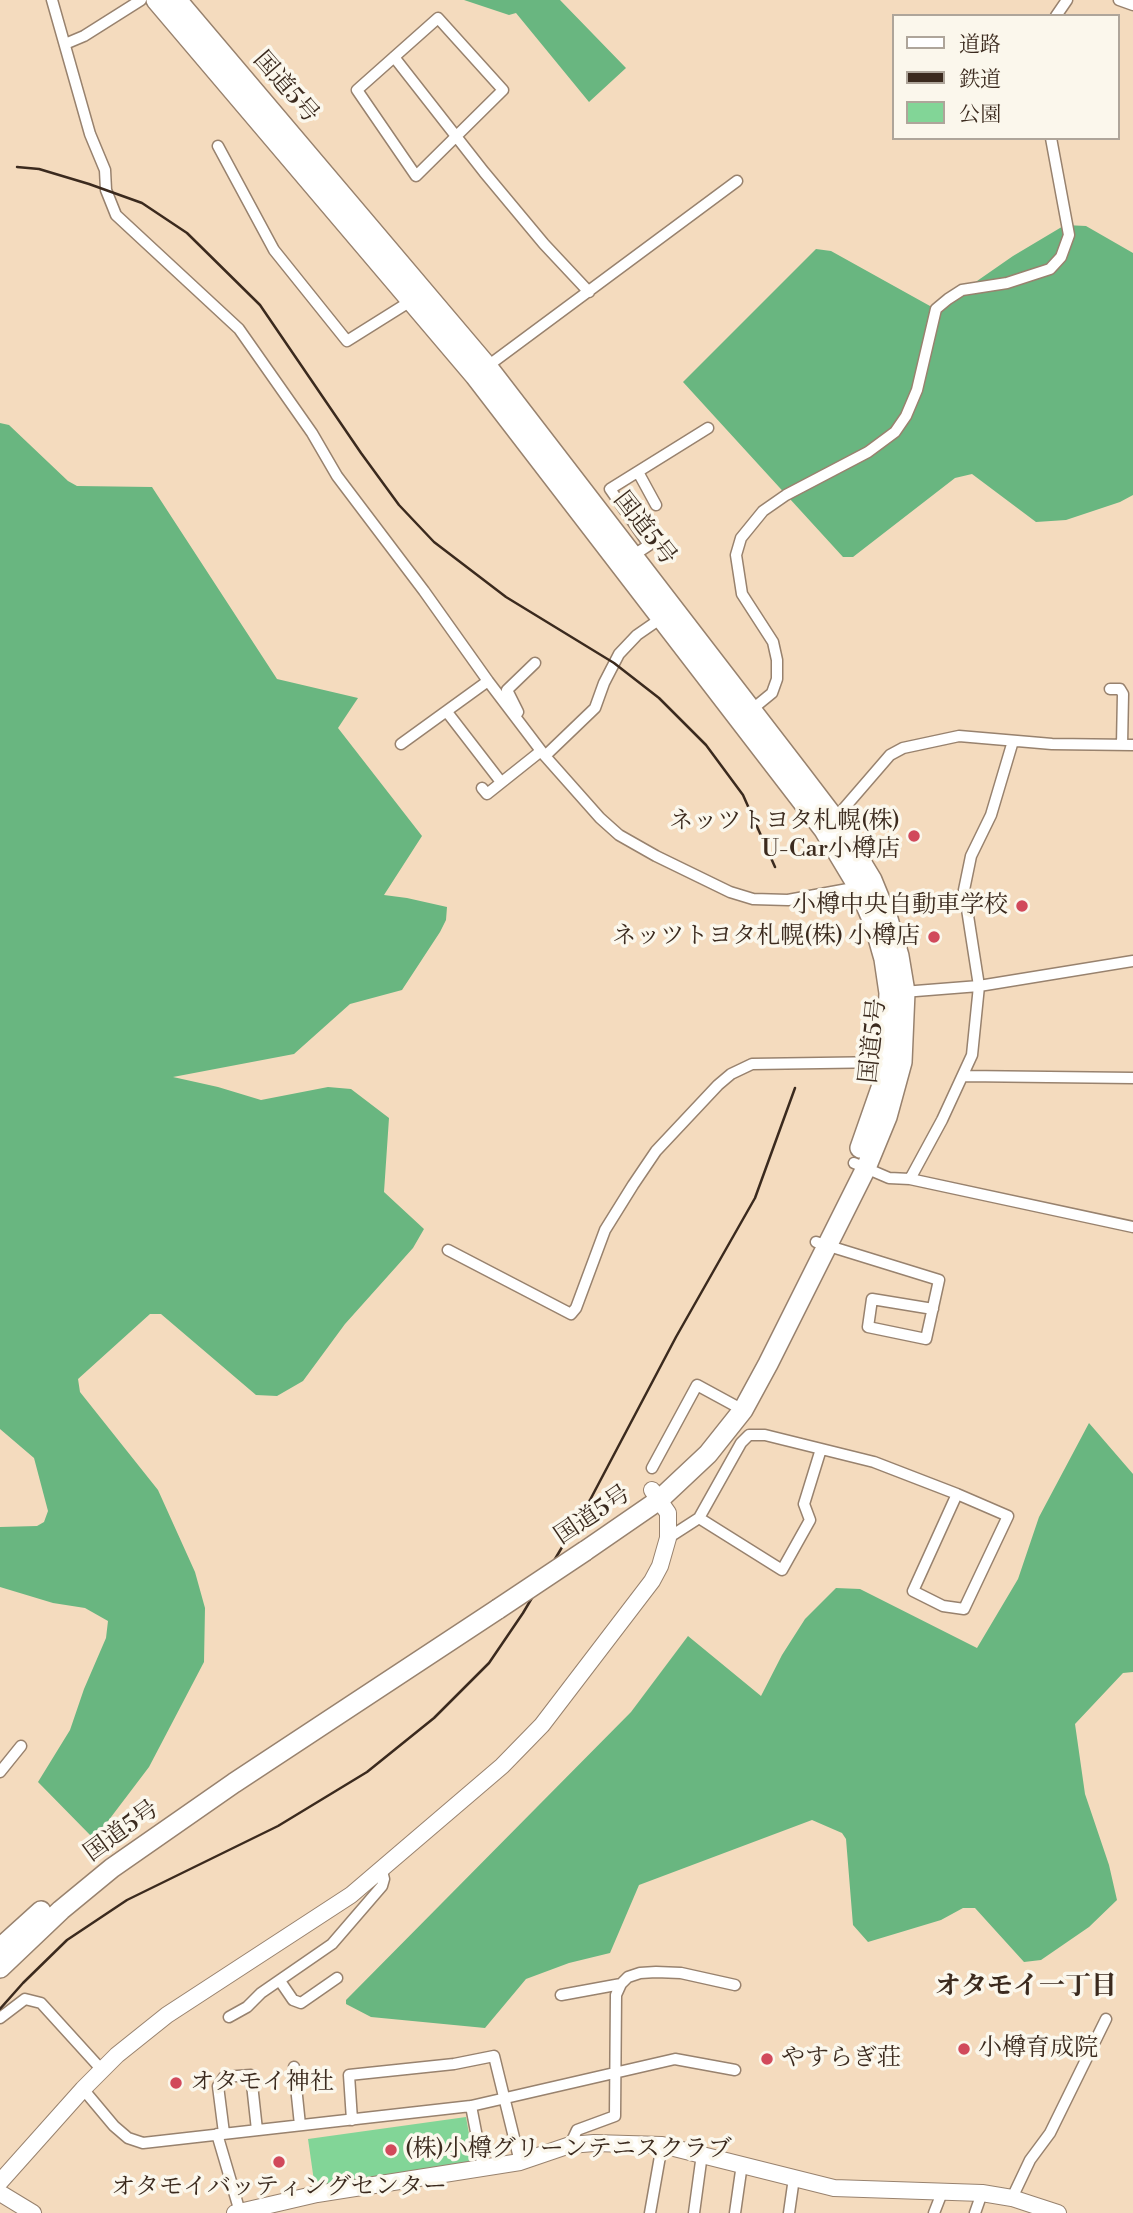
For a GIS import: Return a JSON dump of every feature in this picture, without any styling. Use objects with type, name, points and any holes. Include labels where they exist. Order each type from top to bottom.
[{"type":"highway","name":"国道5号","points":[[156,0],[418,296]]},
{"type":"highway","name":"国道5号","points":[[0,1968],[61,1910],[111,1868],[656,1495],[708,1454],[737,1406],[887,1117],[894,1062],[899,956],[872,880],[481,371],[177,0]]},
{"type":"highway","name":"国道5号","points":[[829,825],[857,886],[897,992]]},
{"type":"highway","name":"国道5号","points":[[0,1948],[103,1858],[228,1772],[498,1602]]},
{"type":"street","points":[[52,0],[90,134],[105,170],[106,190],[116,215],[239,329],[312,433],[337,477],[514,717],[600,818],[619,835],[656,856],[730,892],[753,899],[788,900],[857,886]]},
{"type":"street","points":[[65,44],[84,36],[141,0]]},
{"type":"street","points":[[1119,0],[1133,5]]},
{"type":"street","points":[[438,18],[503,90],[458,137],[416,176],[357,90],[438,18]]},
{"type":"street","points":[[394,57],[544,244],[589,292]]},
{"type":"street","points":[[746,714],[772,693],[777,679],[777,660],[773,642],[742,594],[736,555],[741,538],[763,510],[786,495],[869,452],[895,432],[918,390],[936,309],[962,290],[1007,283],[1050,269],[1061,257],[1069,235],[1051,140]]},
{"type":"street","points":[[218,146],[274,250],[347,341],[418,296]]},
{"type":"street","points":[[481,371],[737,181]]},
{"type":"street","points":[[627,560],[649,545],[610,489],[708,428]]},
{"type":"street","points":[[638,472],[656,505]]},
{"type":"street","points":[[482,788],[487,794],[543,753],[595,708],[604,683],[620,654],[637,635],[668,612]]},
{"type":"street","points":[[514,717],[518,712],[507,690],[535,663]]},
{"type":"street","points":[[401,744],[488,681]]},
{"type":"street","points":[[829,825],[890,755],[903,748],[959,736],[1013,741],[1128,745],[1123,694],[1120,689],[1110,688]]},
{"type":"street","points":[[447,712],[501,782]]},
{"type":"street","points":[[910,1179],[964,1076],[972,1055],[978,986],[964,890],[971,856],[991,815],[1013,741]]},
{"type":"street","points":[[897,992],[978,986],[1133,961]]},
{"type":"street","points":[[448,1250],[570,1314],[576,1308],[606,1230],[633,1185],[656,1151],[731,1074],[752,1064],[894,1062]]},
{"type":"street","points":[[964,1076],[1133,1078]]},
{"type":"street","points":[[860,1166],[890,1178],[910,1179],[1133,1227]]},
{"type":"street","points":[[821,1244],[939,1280],[933,1308],[926,1339],[868,1328],[872,1299],[933,1308]]},
{"type":"street","points":[[652,1468],[697,1385],[737,1406]]},
{"type":"street","points":[[668,1538],[699,1518],[741,1443],[749,1435],[765,1435],[874,1462],[957,1494],[1008,1516],[964,1609],[943,1606],[913,1591],[957,1494]]},
{"type":"street","points":[[699,1518],[782,1570],[810,1520],[804,1504],[821,1449]]},
{"type":"street","points":[[33,2213],[1,2182],[102,2069],[167,2015],[293,1934],[382,1871],[502,1766],[542,1725],[652,1581],[666,1552],[668,1538],[667,1513],[656,1495]]},
{"type":"street","points":[[0,1772],[21,1745]]},
{"type":"street","points":[[229,2017],[247,2007],[261,1993],[332,1944],[382,1886],[382,1871]]},
{"type":"street","points":[[570,2145],[578,2130],[615,2116],[616,1995],[621,1984],[640,1973],[656,1972],[681,1973],[735,1985]]},
{"type":"street","points":[[280,1982],[293,2000],[301,2003],[337,1978]]},
{"type":"street","points":[[561,1995],[621,1984]]},
{"type":"street","points":[[0,2018],[25,1999],[41,2003],[102,2069]]},
{"type":"street","points":[[1012,2198],[1030,2160],[1050,2133],[1106,2019]]},
{"type":"street","points":[[352,2120],[349,2075],[454,2064],[494,2056],[520,2162]]},
{"type":"street","points":[[83,2089],[114,2126],[128,2138],[143,2143],[471,2106],[675,2059],[735,2070]]},
{"type":"street","points":[[294,2067],[300,2125]]},
{"type":"street","points":[[257,2130],[251,2075],[224,2077],[218,2086],[220,2133],[237,2212],[263,2209],[317,2194],[520,2162],[570,2145],[594,2143],[662,2145],[834,2188],[982,2193],[1012,2198],[1058,2213]]},
{"type":"street","points":[[471,2106],[483,2168]]},
{"type":"street","points":[[650,2213],[662,2145]]},
{"type":"street","points":[[694,2213],[702,2154]]},
{"type":"street","points":[[734,2213],[742,2164]]},
{"type":"street","points":[[789,2213],[794,2178]]},
{"type":"street","points":[[934,2213],[943,2190]]},
{"type":"street","points":[[975,2213],[982,2193]]},
{"type":"green space","points":[[464,0],[560,0],[626,68],[589,102],[516,13],[509,15]]},
{"type":"green space","points":[[1065,225],[1086,226],[1133,253],[1133,495],[1120,502],[1066,520],[1036,522],[972,474],[955,478],[853,557],[843,557],[683,382],[816,249],[831,251],[930,306],[941,306],[1013,256]]},
{"type":"green space","points":[[0,423],[9,425],[68,481],[77,486],[152,487],[277,679],[358,698],[338,728],[422,836],[384,895],[447,907],[446,920],[440,932],[402,990],[350,1004],[294,1054],[173,1077],[261,1100],[328,1087],[351,1089],[389,1118],[384,1192],[424,1229],[413,1248],[345,1324],[303,1381],[277,1396],[256,1395],[161,1314],[150,1314],[78,1379],[80,1392],[158,1490],[195,1572],[205,1608],[204,1662],[149,1767],[102,1829],[92,1837],[38,1782],[70,1730],[106,1638],[108,1621],[85,1608],[53,1603],[0,1587],[0,1527],[37,1526],[44,1522],[48,1511],[34,1458],[0,1429]]},
{"type":"green space","points":[[1089,1423],[1133,1474],[1133,1672],[1123,1673],[1075,1724],[1085,1794],[1109,1865],[1117,1900],[1089,1927],[1041,1960],[1024,1962],[975,1908],[963,1908],[941,1920],[868,1942],[853,1925],[846,1839],[842,1833],[812,1820],[639,1885],[610,1953],[569,1963],[526,1979],[485,2028],[371,2017],[346,2004],[346,2000],[631,1712],[688,1636],[761,1696],[782,1655],[805,1619],[836,1588],[860,1589],[977,1648],[1018,1579],[1039,1517]]},
{"type":"green space","name":"(株)小樽グリーンテニスクラブ","points":[[466,2117],[474,2162],[315,2188],[308,2139]]},
{"type":"railway","points":[[17,167],[39,169],[142,203],[187,233],[260,305],[399,505],[434,542],[506,597],[614,663],[659,698],[706,745],[743,795],[775,867]]},
{"type":"railway","points":[[0,2009],[67,1940],[127,1900],[278,1826],[367,1772],[434,1718],[489,1663],[523,1613],[590,1500],[676,1337],[755,1198],[795,1088]]},
{"type":"place","name":"ネッツトヨタ札幌(株) U-Car小樽店","points":[[914,836]]},
{"type":"place","name":"小樽中央自動車学校","points":[[1022,906]]},
{"type":"place","name":"ネッツトヨタ札幌(株) 小樽店","points":[[934,937]]},
{"type":"place","name":"小樽育成院","points":[[964,2049]]},
{"type":"place","name":"やすらぎ荘","points":[[767,2059]]},
{"type":"place","name":"オタモイ神社","points":[[176,2083]]},
{"type":"place","name":"(株)小樽グリーンテニスクラブ","points":[[391,2150]]},
{"type":"place","name":"オタモイバッティングセンター","points":[[279,2162]]},
{"type":"district","name":"オタモイ一丁目","points":[[1026,1988]]}]
